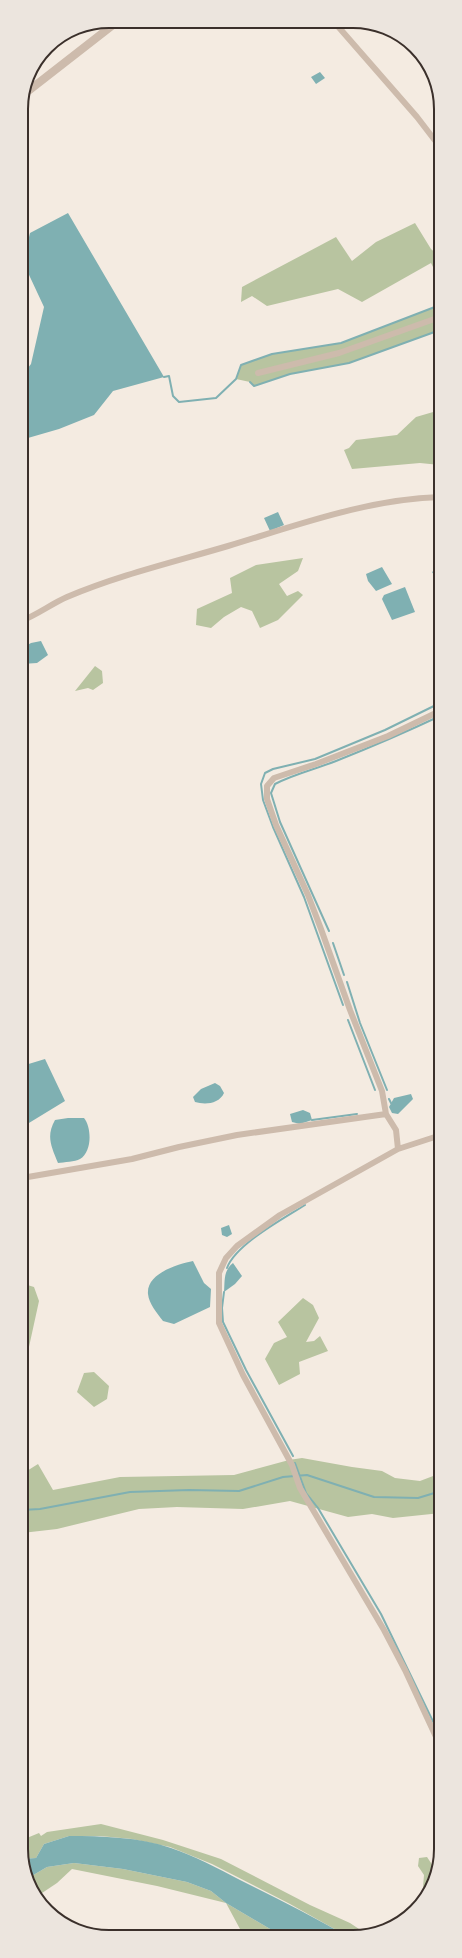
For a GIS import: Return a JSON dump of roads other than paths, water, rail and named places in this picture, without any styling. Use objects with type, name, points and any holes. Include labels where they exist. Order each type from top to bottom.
[{"type":"street","points":[[31,89],[109,28]]},
{"type":"street","points":[[340,28],[417,117],[434,139]]},
{"type":"street","points":[[258,372],[338,353],[434,320]]},
{"type":"street","points":[[28,617],[66,598],[111,580],[316,519],[392,501],[434,498]]},
{"type":"street","points":[[398,1149],[396,1130],[386,1114],[382,1091],[350,1010],[326,942],[308,895],[276,825],[267,799],[267,786],[274,778],[316,764],[388,736],[434,714]]},
{"type":"street","points":[[28,1177],[132,1159],[179,1147],[237,1135],[386,1114]]},
{"type":"street","points":[[434,1137],[398,1149],[280,1216],[237,1246],[226,1258],[219,1273],[219,1323],[243,1375],[292,1466],[300,1488],[384,1630],[405,1670],[434,1732]]},
{"type":"water","points":[[320,72],[325,78],[316,84],[311,77]]},
{"type":"water","points":[[68,213],[164,377],[113,391],[94,415],[59,429],[28,438],[28,368],[31,364],[44,307],[28,273],[28,241],[30,233]]},
{"type":"water","points":[[278,512],[284,525],[270,531],[264,518]]},
{"type":"water","points":[[382,567],[392,584],[376,591],[368,581],[366,574]]},
{"type":"water","points":[[405,587],[415,612],[392,620],[382,599],[384,595]]},
{"type":"water","points":[[41,641],[48,655],[37,663],[28,664],[28,645]]},
{"type":"water","points":[[45,1059],[65,1101],[28,1124],[28,1064]]},
{"type":"water","points":[[215,1083],[220,1086],[224,1093],[222,1097],[211,1103],[195,1102],[193,1097],[201,1089]]},
{"type":"water","points":[[411,1094],[413,1099],[398,1114],[392,1113],[389,1107],[394,1098]]},
{"type":"water","points":[[303,1110],[310,1113],[312,1120],[300,1124],[292,1122],[290,1114]]},
{"type":"water","points":[[84,1118],[87,1122],[90,1140],[89,1146],[84,1156],[80,1159],[58,1163],[50,1141],[52,1126],[55,1120]]},
{"type":"water","points":[[229,1225],[232,1234],[227,1237],[222,1235],[221,1228]]},
{"type":"water","points":[[193,1261],[204,1283],[211,1289],[210,1307],[174,1324],[163,1321],[150,1301],[148,1294],[152,1280],[172,1267]]},
{"type":"water","points":[[233,1263],[242,1276],[235,1284],[224,1292],[226,1273]]},
{"type":"water","points":[[69,1836],[133,1839],[159,1844],[197,1858],[336,1930],[272,1930],[226,1903],[211,1891],[187,1882],[123,1869],[74,1863],[47,1867],[32,1876],[29,1859],[36,1858],[44,1844]]},
{"type":"waterway","points":[[164,377],[169,376],[173,396],[179,402],[216,398],[236,379],[241,365],[272,354],[341,343],[434,307]]},
{"type":"waterway","points":[[250,382],[254,386],[290,374],[349,363],[434,332]]},
{"type":"waterway","points":[[343,1005],[304,897],[273,827],[263,800],[261,784],[265,773],[273,769],[315,759],[385,730],[434,706]]},
{"type":"waterway","points":[[329,931],[280,822],[271,793],[275,784],[290,777],[328,764],[434,719]]},
{"type":"waterway","points":[[333,943],[344,975]]},
{"type":"waterway","points":[[347,982],[360,1023],[387,1090]]},
{"type":"waterway","points":[[348,1020],[375,1090]]},
{"type":"waterway","points":[[389,1099],[391,1103]]},
{"type":"waterway","points":[[312,1120],[357,1114]]},
{"type":"waterway","points":[[227,1268],[232,1259],[250,1241],[305,1205]]},
{"type":"waterway","points":[[224,1292],[222,1308],[223,1322],[246,1370],[293,1456]]},
{"type":"waterway","points":[[295,1463],[306,1493],[318,1508],[381,1614],[434,1724]]},
{"type":"waterway","points":[[28,1510],[40,1509],[130,1492],[189,1490],[239,1491],[283,1477],[307,1475],[374,1497],[418,1498],[434,1493]]}]
